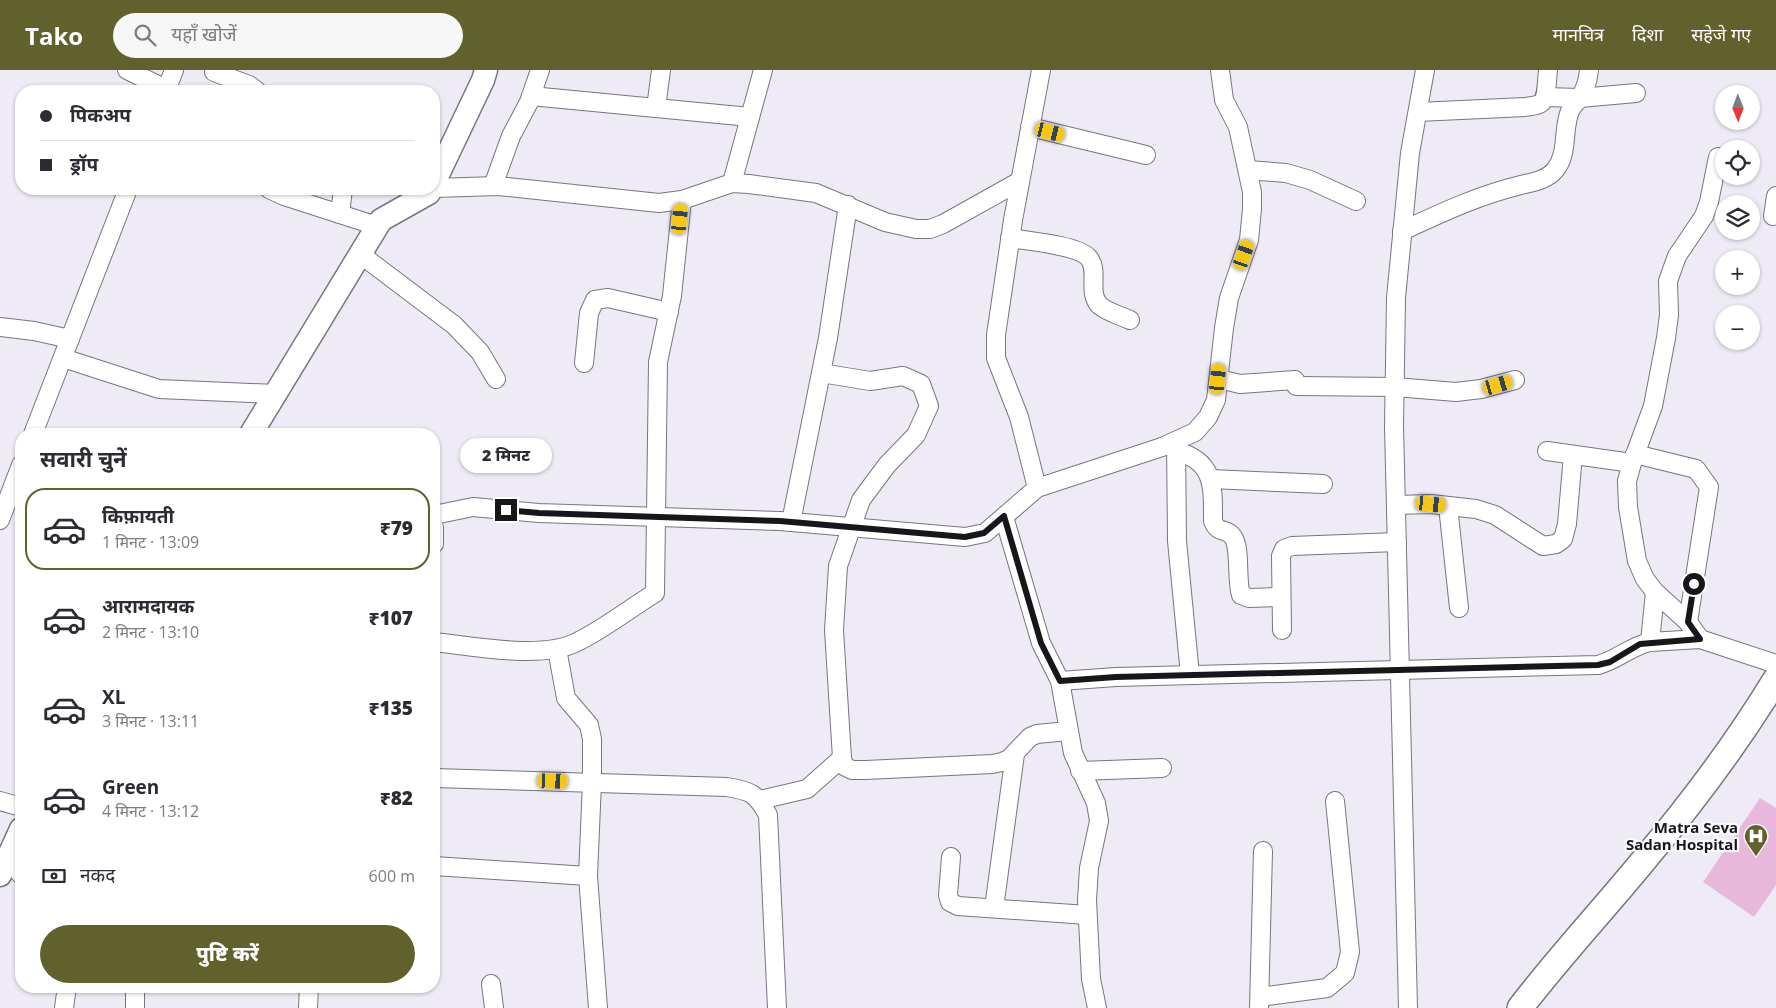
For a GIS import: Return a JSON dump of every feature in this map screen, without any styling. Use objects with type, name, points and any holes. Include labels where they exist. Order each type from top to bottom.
[{"type":"highway","points":[[1520,1008],[1706,783],[1757,711],[1776,679]]},
{"type":"main road","points":[[440,170],[486,70]]},
{"type":"main road","points":[[255,428],[381,220],[424,195]]},
{"type":"main road","points":[[10,869],[15,851]]},
{"type":"street","points":[[126,70],[156,85]]},
{"type":"street","points":[[170,85],[174,70]]},
{"type":"street","points":[[493,186],[511,136],[531,96],[540,70]]},
{"type":"street","points":[[656,108],[661,70]]},
{"type":"street","points":[[732,183],[763,70]]},
{"type":"street","points":[[1037,488],[1019,417],[996,358],[996,336],[1010,238],[1041,70]]},
{"type":"street","points":[[440,514],[473,507],[539,513],[791,522],[965,537],[984,533],[1037,488],[1162,447],[1176,446],[1195,432],[1208,418],[1216,400],[1229,298],[1249,240],[1252,192],[1238,127],[1224,100],[1220,70]]},
{"type":"street","points":[[1408,1008],[1394,426],[1396,298],[1410,152],[1425,70]]},
{"type":"street","points":[[1418,112],[1539,105],[1545,97],[1548,70]]},
{"type":"street","points":[[1402,231],[1499,190],[1550,176],[1561,160],[1566,141],[1568,114],[1580,98],[1588,79],[1589,70]]},
{"type":"street","points":[[214,72],[249,85]]},
{"type":"street","points":[[1545,97],[1580,98],[1636,93]]},
{"type":"street","points":[[531,96],[750,117]]},
{"type":"street","points":[[1030,127],[1146,155]]},
{"type":"street","points":[[1248,170],[1286,173],[1310,180],[1356,201]]},
{"type":"street","points":[[1700,639],[1688,622],[1655,592],[1645,579],[1634,549],[1626,492],[1633,459],[1653,406],[1669,315],[1668,281],[1671,269],[1677,256],[1704,216],[1715,172]]},
{"type":"street","points":[[440,188],[493,186],[659,203],[682,200],[732,183],[749,184],[816,192],[885,222],[916,229],[930,229],[943,224],[1020,181]]},
{"type":"street","points":[[35,428],[126,195]]},
{"type":"street","points":[[282,195],[377,226]]},
{"type":"street","points":[[340,214],[342,195]]},
{"type":"street","points":[[1773,216],[1776,196]]},
{"type":"street","points":[[440,643],[537,652],[557,649],[576,643],[655,593],[658,362],[672,296],[682,200]]},
{"type":"street","points":[[791,522],[821,372],[848,206]]},
{"type":"street","points":[[1010,238],[1077,250],[1088,257],[1093,265],[1093,292],[1096,300],[1101,306],[1130,320]]},
{"type":"street","points":[[360,254],[454,325],[480,352],[496,379]]},
{"type":"street","points":[[584,364],[589,313],[596,300],[608,298],[669,312]]},
{"type":"street","points":[[0,327],[34,331],[70,339]]},
{"type":"street","points":[[63,358],[159,389],[276,394]]},
{"type":"street","points":[[821,372],[870,381],[904,376],[921,384],[929,406],[916,435],[887,465],[861,500],[838,566],[834,630],[844,766],[852,770],[866,770],[992,764],[1002,762],[1015,754],[1030,738],[1037,734],[1068,731]]},
{"type":"street","points":[[1218,379],[1240,384],[1296,383],[1395,387],[1456,392],[1481,389],[1515,380]]},
{"type":"street","points":[[1176,446],[1198,461],[1206,469],[1211,479],[1213,521],[1215,527],[1219,530],[1227,531],[1233,537],[1236,544],[1241,595],[1249,598],[1281,596]]},
{"type":"street","points":[[1176,446],[1177,541],[1190,676]]},
{"type":"street","points":[[1547,451],[1573,455],[1633,459],[1696,469],[1708,487],[1688,622]]},
{"type":"street","points":[[1396,505],[1431,504],[1488,512],[1544,546],[1556,544],[1563,539],[1567,524],[1573,455]]},
{"type":"street","points":[[1211,479],[1323,484]]},
{"type":"street","points":[[0,520],[15,481]]},
{"type":"street","points":[[1448,506],[1459,608]]},
{"type":"street","points":[[1004,516],[1041,643],[1060,681],[1072,753],[1096,803],[1098,821],[1089,868],[1087,915],[1091,979],[1097,1008]]},
{"type":"street","points":[[1282,630],[1281,556],[1284,549],[1292,546],[1397,542]]},
{"type":"street","points":[[1650,642],[1655,592]]},
{"type":"street","points":[[1060,681],[1116,677],[1598,665],[1610,662],[1640,644],[1700,639],[1776,664]]},
{"type":"street","points":[[557,649],[566,698],[589,725],[592,739],[588,876],[598,1008]]},
{"type":"street","points":[[994,908],[1015,754]]},
{"type":"street","points":[[760,800],[807,789],[842,758]]},
{"type":"street","points":[[1080,771],[1162,768]]},
{"type":"street","points":[[440,778],[727,787],[746,790],[760,800],[768,816],[777,1008]]},
{"type":"street","points":[[0,801],[15,805]]},
{"type":"street","points":[[1263,851],[1260,1002],[1327,988],[1345,973],[1350,952],[1335,801]]},
{"type":"street","points":[[951,857],[948,895],[950,902],[958,906],[1087,915]]},
{"type":"street","points":[[440,866],[588,876]]},
{"type":"street","points":[[491,984],[494,1008]]},
{"type":"street","points":[[64,1008],[66,993]]},
{"type":"street","points":[[135,993],[135,1008]]},
{"type":"street","points":[[308,1008],[309,993]]},
{"type":"building","points":[[1760,798],[1776,808],[1776,885],[1754,917],[1703,882]]},
{"type":"place","name":"Matra Seva Sadan Hospital","points":[[1756,857]]},
{"type":"route","points":[[506,510],[539,513],[780,521],[965,537],[984,533],[1004,516],[1041,643],[1060,681],[1116,677],[1598,665],[1620,657],[1640,644],[1700,639],[1688,622],[1694,584]]}]
